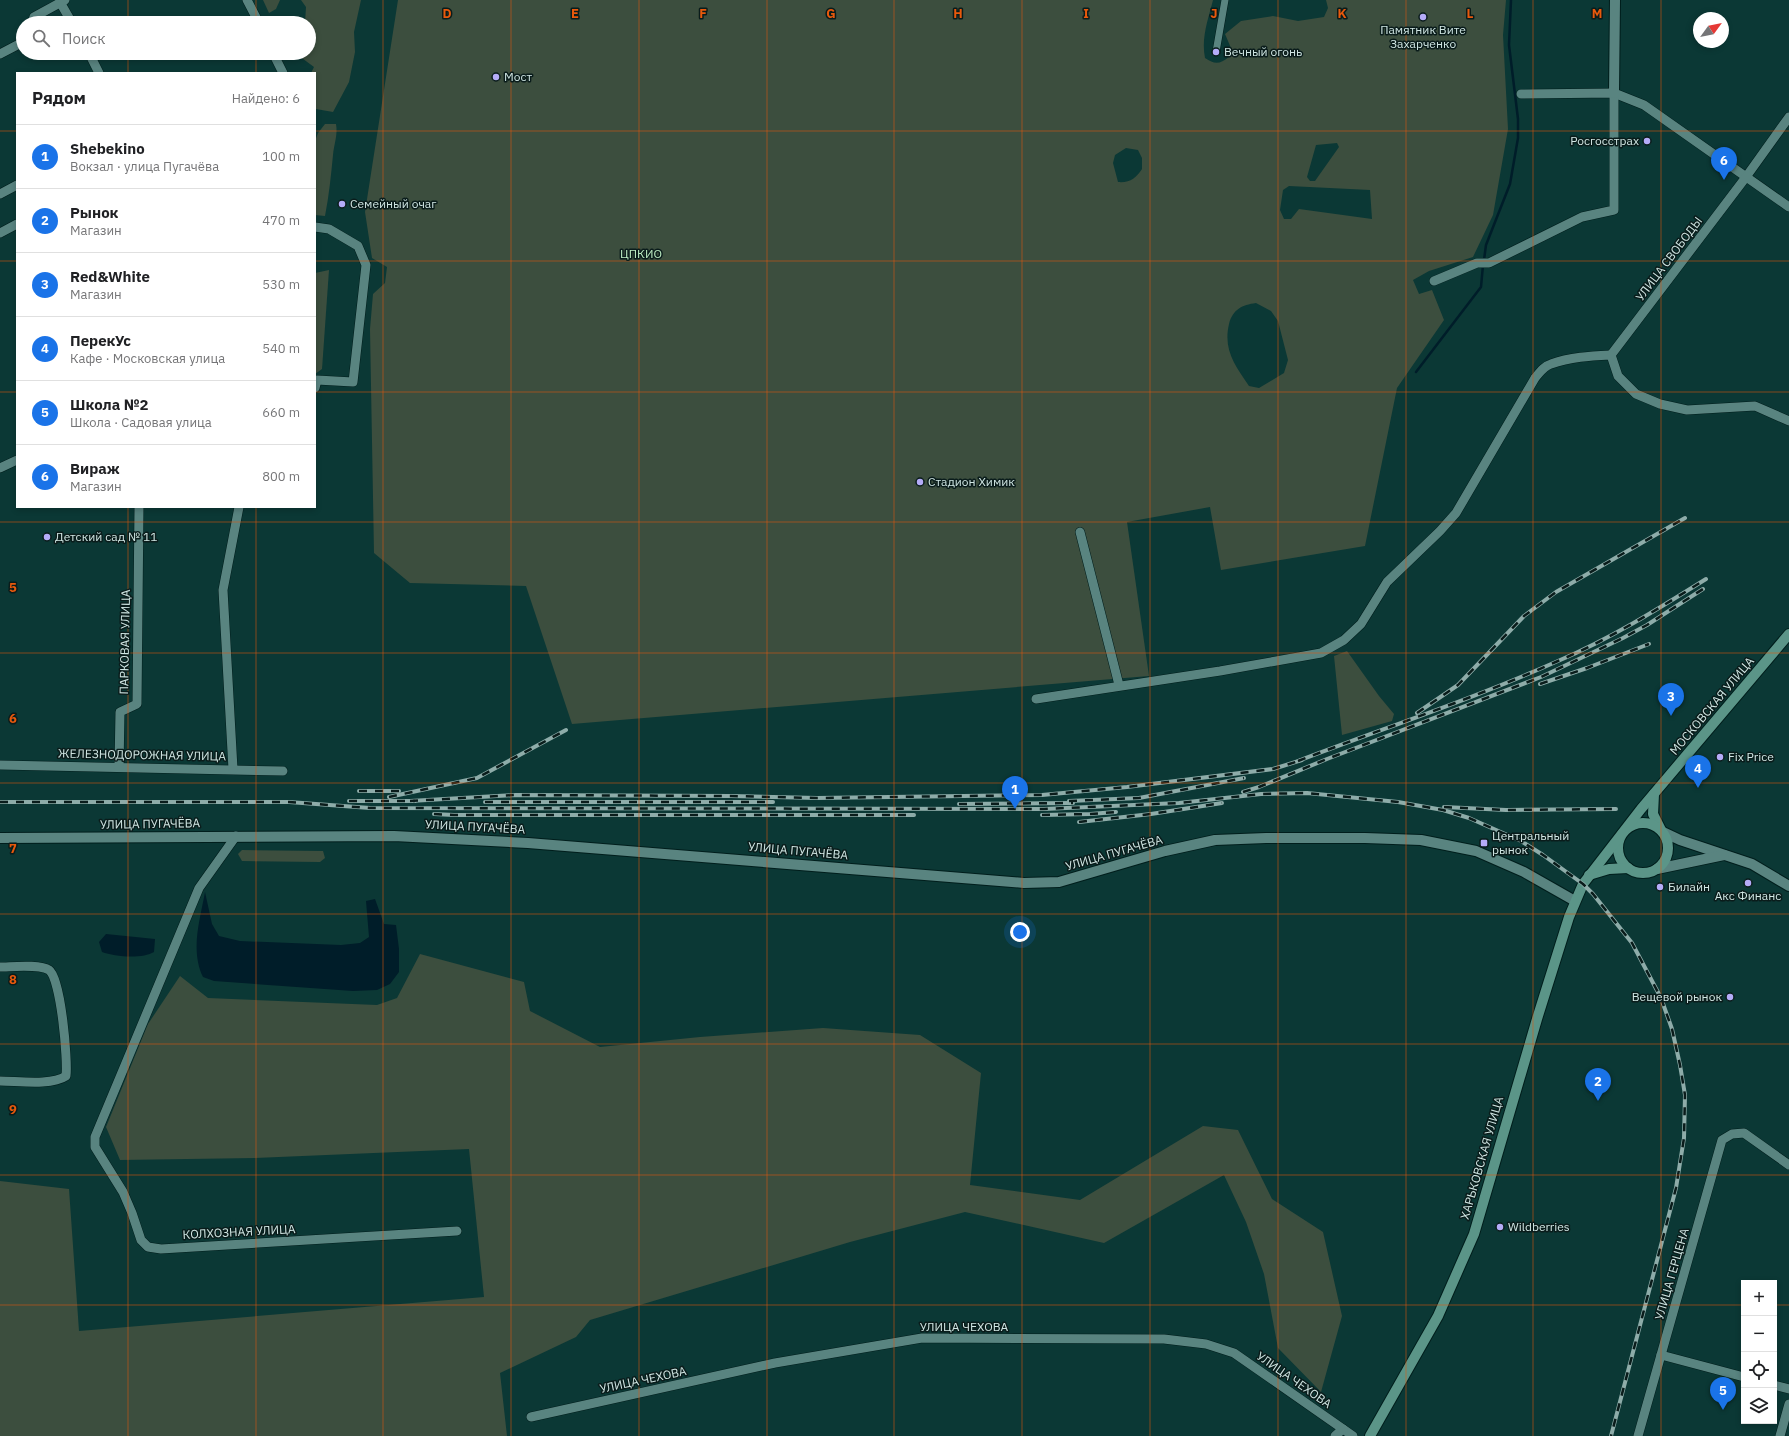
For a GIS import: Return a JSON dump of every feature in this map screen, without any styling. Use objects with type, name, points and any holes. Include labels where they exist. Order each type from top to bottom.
[{"type":"main road","name":"МОСКОВСКАЯ УЛИЦА","points":[[1623,832],[1789,634]]},
{"type":"main road","points":[[1654,794],[1653,814],[1666,838],[1668,852],[1666,858],[1657,869],[1642,873],[1628,868],[1623,864],[1618,852],[1618,845],[1623,832],[1632,825],[1644,822],[1656,826],[1662,831]]},
{"type":"main road","name":"ХАРЬКОВСКАЯ УЛИЦА","points":[[1370,1436],[1438,1316],[1474,1234],[1539,1014],[1575,902],[1583,884],[1623,832]]},
{"type":"main road","points":[[1589,876],[1609,869],[1628,868]]},
{"type":"street","points":[[247,0],[255,16]]},
{"type":"street","points":[[1216,52],[1225,0]]},
{"type":"street","points":[[1434,281],[1477,263],[1489,263],[1582,217],[1614,210],[1615,0]]},
{"type":"street","points":[[36,16],[63,1],[69,16]]},
{"type":"street","points":[[0,54],[16,46]]},
{"type":"street","points":[[92,60],[98,72]]},
{"type":"street","points":[[277,60],[283,72]]},
{"type":"street","points":[[1521,94],[1614,93],[1644,106],[1789,207]]},
{"type":"street","name":"УЛИЦА СВОБОДЫ","points":[[1611,355],[1746,177],[1789,117]]},
{"type":"street","points":[[0,194],[16,185]]},
{"type":"street","points":[[0,233],[16,225]]},
{"type":"street","points":[[316,227],[329,229],[358,246],[366,265],[353,382],[317,380],[316,384]]},
{"type":"street","points":[[1036,699],[1119,685],[1220,671],[1321,653],[1344,640],[1361,624],[1387,582],[1440,531],[1456,513],[1535,378],[1543,369],[1551,364],[1587,356],[1611,355],[1618,376],[1636,394],[1660,404],[1687,410],[1754,406],[1789,421]]},
{"type":"street","points":[[0,468],[16,460]]},
{"type":"street","name":"ПАРКОВАЯ УЛИЦА","points":[[119,767],[120,712],[137,704],[138,508]]},
{"type":"street","points":[[233,769],[223,590],[238,508]]},
{"type":"street","points":[[1080,532],[1119,685]]},
{"type":"street","name":"ЖЕЛЕЗНОДОРОЖНАЯ УЛИЦА","points":[[0,765],[283,771]]},
{"type":"street","points":[[1662,831],[1680,840],[1752,864],[1789,886]]},
{"type":"street","name":"КОЛХОЗНАЯ УЛИЦА","points":[[236,836],[199,888],[95,1137],[95,1147],[122,1192],[132,1213],[141,1240],[148,1247],[161,1249],[457,1231]]},
{"type":"street","name":"УЛИЦА ПУГАЧЁВА","points":[[0,838],[394,836],[520,842],[1024,882],[1058,882],[1165,851],[1215,840],[1266,838],[1365,838],[1421,840],[1476,851],[1524,872],[1575,902]]},
{"type":"street","points":[[1657,869],[1726,855]]},
{"type":"street","points":[[0,968],[43,968],[50,971],[55,979],[62,1015],[67,1067],[66,1076],[60,1080],[52,1082],[0,1081]]},
{"type":"street","name":"УЛИЦА ГЕРЦЕНА","points":[[1638,1436],[1722,1140],[1732,1134],[1744,1133],[1789,1165]]},
{"type":"street","name":"УЛИЦА ЧЕХОВА","points":[[531,1417],[776,1363],[922,1338],[1164,1339],[1206,1344],[1234,1353],[1353,1436]]},
{"type":"street","points":[[1661,1355],[1741,1376]]},
{"type":"street","points":[[1777,1386],[1789,1389]]},
{"type":"street","points":[[1780,1436],[1789,1404]]},
{"type":"street","points":[[1334,1436],[1343,1429]]},
{"type":"green space","points":[[263,0],[280,0],[276,9],[269,13]]},
{"type":"green space","points":[[301,0],[361,0],[354,32],[355,52],[349,82],[333,112],[316,109],[316,72],[312,72],[314,67],[304,60],[316,60],[316,16],[305,16],[306,7]]},
{"type":"green space","name":"ЦПКИО","points":[[398,0],[1213,0],[1206,29],[1204,51],[1205,58],[1217,63],[1229,57],[1231,48],[1225,34],[1241,21],[1273,16],[1298,21],[1324,17],[1328,8],[1326,0],[1506,0],[1503,35],[1508,129],[1493,215],[1473,257],[1429,271],[1413,280],[1419,294],[1432,290],[1444,320],[1397,388],[1365,546],[1221,570],[1210,507],[1127,522],[1149,676],[572,724],[526,586],[410,583],[374,553],[370,329],[373,294],[385,283],[387,267],[372,258],[365,212]],"holes":[[[1337,143],[1339,147],[1315,181],[1310,181],[1307,177],[1316,145]],[[1126,148],[1138,150],[1142,158],[1142,169],[1132,179],[1126,182],[1118,182],[1113,163],[1115,155]],[[1289,186],[1370,190],[1372,219],[1299,209],[1291,219],[1284,219],[1280,210],[1283,190]],[[1256,303],[1271,311],[1278,321],[1288,360],[1284,373],[1259,388],[1249,386],[1235,364],[1229,350],[1228,342],[1229,324],[1233,315],[1242,307]]]},
{"type":"green space","points":[[325,124],[336,124],[337,132],[333,151],[325,216],[316,215],[316,138]]},
{"type":"green space","points":[[329,270],[322,369],[316,373],[316,273]]},
{"type":"green space","points":[[1347,651],[1379,696],[1394,714],[1392,721],[1342,735],[1334,656]]},
{"type":"green space","points":[[242,850],[323,851],[325,858],[320,862],[242,861],[238,854]]},
{"type":"green space","points":[[420,954],[524,982],[530,1011],[600,1047],[700,1037],[823,1028],[920,1035],[981,1073],[970,1185],[1080,1200],[1203,1126],[1238,1130],[1272,1199],[1323,1232],[1342,1316],[1321,1392],[1278,1348],[1264,1274],[1246,1222],[1224,1175],[1104,1243],[965,1212],[850,1242],[590,1320],[576,1337],[500,1373],[507,1436],[0,1436],[0,1181],[69,1189],[79,1331],[484,1297],[469,1149],[255,1158],[120,1160],[106,1127],[148,1024],[180,976],[208,998],[377,1005],[397,998]]},
{"type":"water","points":[[205,892],[212,924],[219,936],[240,941],[341,945],[360,943],[369,937],[366,901],[375,899],[384,924],[396,925],[399,949],[399,972],[390,984],[377,990],[353,991],[214,981],[203,977],[197,956],[197,935]]},
{"type":"water","points":[[106,934],[155,939],[154,952],[143,956],[129,956],[114,955],[102,952],[99,942]]},
{"type":"waterway","points":[[1484,260],[1486,245],[1510,184],[1518,138],[1518,119],[1509,45],[1511,0]]},
{"type":"waterway","points":[[1416,372],[1481,287],[1483,265]]},
{"type":"railway","points":[[1417,713],[1458,685],[1524,616],[1556,592],[1685,518]]},
{"type":"railway","points":[[1298,761],[1526,675],[1596,643],[1634,623],[1706,579]]},
{"type":"railway","points":[[1243,792],[1541,677],[1647,625],[1703,589]]},
{"type":"railway","points":[[1540,684],[1649,644]]},
{"type":"railway","points":[[389,797],[477,778],[566,730]]},
{"type":"railway","points":[[410,801],[516,795],[817,798],[1042,795],[1127,787],[1273,769],[1302,760]]},
{"type":"railway","points":[[1069,801],[1139,798],[1244,778]]},
{"type":"railway","points":[[359,791],[399,791]]},
{"type":"railway","points":[[0,802],[289,802],[370,808],[1044,809],[1179,803],[1261,794],[1307,793],[1398,802],[1443,810],[1469,818],[1521,841],[1583,884],[1593,894],[1632,943],[1661,998],[1672,1029],[1685,1095],[1684,1138],[1676,1188],[1611,1436]]},
{"type":"railway","points":[[349,801],[415,801]]},
{"type":"railway","points":[[485,802],[773,802]]},
{"type":"railway","points":[[959,804],[1073,803]]},
{"type":"railway","points":[[1079,822],[1151,814],[1222,803]]},
{"type":"railway","points":[[1444,807],[1506,810],[1616,809]]},
{"type":"railway","points":[[1042,815],[1116,812]]},
{"type":"railway","points":[[434,814],[914,815]]},
{"type":"place","name":"Памятник Вите Захарченко","points":[[1423,17]]},
{"type":"place","name":"Вечный огонь","points":[[1216,52]]},
{"type":"place","name":"Мост","points":[[496,77]]},
{"type":"place","name":"Росгосстрах","points":[[1647,141]]},
{"type":"place","name":"Вираж","points":[[1724,180]]},
{"type":"place","name":"Семейный очаг","points":[[342,204]]},
{"type":"place","name":"Стадион Химик","points":[[920,482]]},
{"type":"place","name":"Детский сад № 11","points":[[47,537]]},
{"type":"place","name":"Red&White","points":[[1671,716]]},
{"type":"place","name":"Fix Price","points":[[1720,757]]},
{"type":"place","name":"ПерекУс","points":[[1698,788]]},
{"type":"place","name":"Shebekino","points":[[1015,809]]},
{"type":"place","name":"Центральный рынок","points":[[1484,843]]},
{"type":"place","name":"Акс Финанс","points":[[1748,883]]},
{"type":"place","name":"Билайн","points":[[1660,887]]},
{"type":"place","name":"Вещевой рынок","points":[[1730,997]]},
{"type":"place","name":"Рынок","points":[[1598,1101]]},
{"type":"place","name":"Wildberries","points":[[1500,1227]]},
{"type":"place","name":"Школа №2","points":[[1723,1410]]}]
